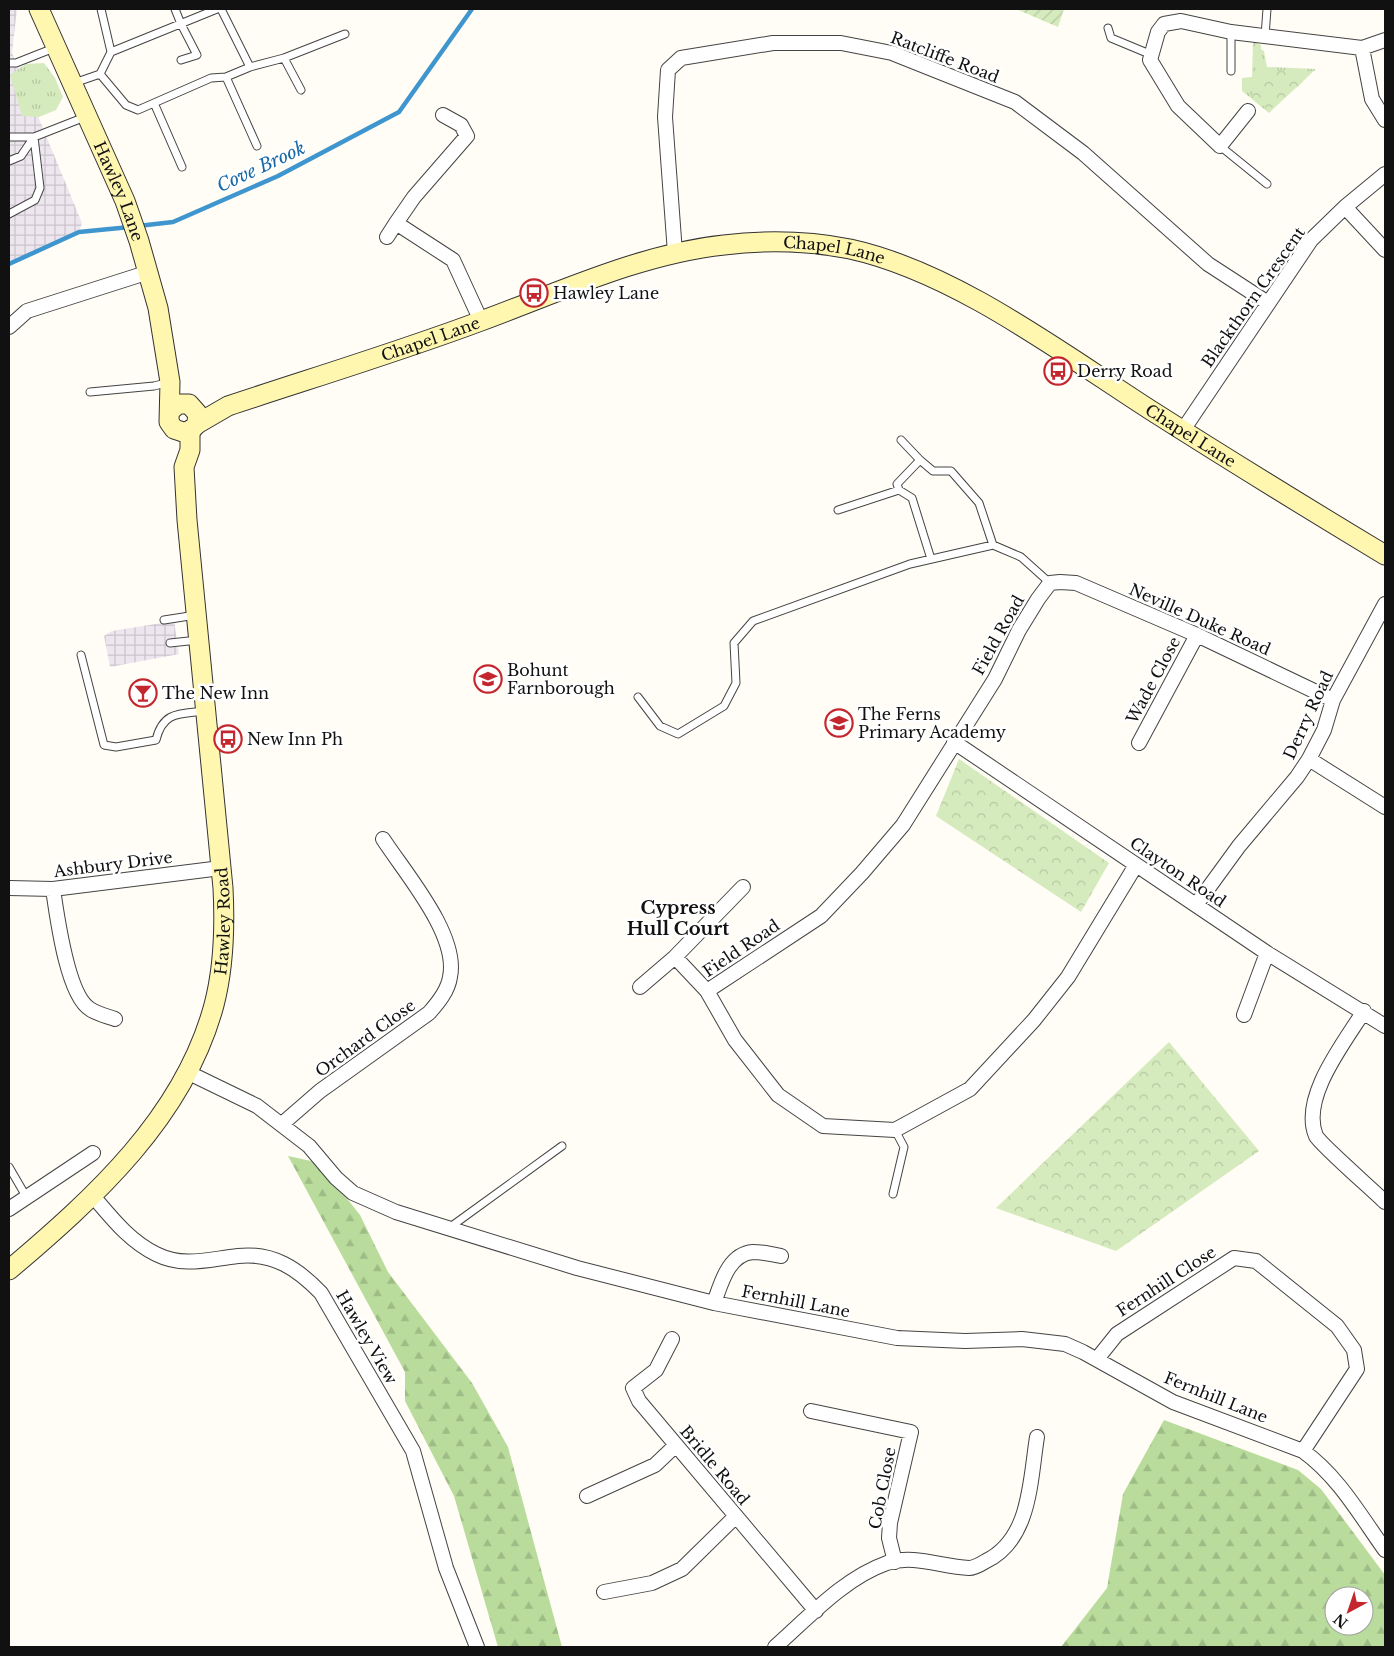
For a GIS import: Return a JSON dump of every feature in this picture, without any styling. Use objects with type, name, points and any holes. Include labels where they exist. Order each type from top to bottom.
[{"type":"main road","name":"Hawley Lane","points":[[39,9],[74,83],[125,201],[149,272],[158,308],[170,382],[185,418],[177,451],[184,468]]},
{"type":"main road","name":"Chapel Lane","points":[[185,418],[228,406],[481,321],[630,266],[675,253],[722,245],[809,243],[851,250],[884,259],[957,290],[1005,317],[1385,555]]},
{"type":"main road","name":"Hawley Road","points":[[9,1270],[116,1172],[141,1142],[178,1090],[187,1072],[211,1014],[220,975],[224,912],[221,868],[187,520],[184,468]]},
{"type":"street","points":[[1248,111],[1220,146],[1178,106],[1150,60],[1158,32],[1164,24],[1182,22],[1231,32],[1362,48],[1385,40]]},
{"type":"street","name":"Ratcliffe Road","points":[[675,253],[665,117],[668,70],[681,58],[713,52],[773,43],[841,43],[892,53],[1014,102],[1083,153],[1208,264],[1268,303]]},
{"type":"street","points":[[1362,48],[1372,99],[1385,120]]},
{"type":"street","points":[[387,237],[408,205],[468,136],[462,125],[443,115]]},
{"type":"street","name":"Blackthorn Crescent","points":[[1183,430],[1311,240],[1345,207],[1385,174]]},
{"type":"street","points":[[1345,207],[1385,250]]},
{"type":"street","points":[[396,224],[453,260],[481,321]]},
{"type":"street","points":[[9,327],[27,311],[149,272]]},
{"type":"street","name":"Neville Duke Road","points":[[1050,583],[1076,583],[1197,635],[1333,700]]},
{"type":"street","name":"Field Road","points":[[895,1130],[823,1126],[778,1095],[735,1040],[707,991],[821,916],[862,873],[903,825],[995,679],[1038,599],[1050,583]]},
{"type":"street","name":"Derry Road","points":[[1196,905],[1239,846],[1297,777],[1309,759],[1324,730],[1333,700],[1385,604]]},
{"type":"street","name":"Wade Close","points":[[1139,743],[1197,635]]},
{"type":"street","name":"Clayton Road","points":[[954,742],[1268,953],[1364,1011],[1385,1026]]},
{"type":"street","points":[[1309,759],[1385,807]]},
{"type":"street","name":"Orchard Close","points":[[282,1124],[320,1091],[429,1013],[443,996],[450,977],[451,953],[444,931],[382,839]]},
{"type":"street","points":[[895,1130],[970,1089],[1034,1020],[1068,977],[1136,865]]},
{"type":"street","name":"Ashbury Drive","points":[[9,888],[53,889],[221,868]]},
{"type":"street","points":[[640,987],[675,958],[743,887]]},
{"type":"street","points":[[53,889],[61,942],[76,994],[89,1009],[115,1019]]},
{"type":"street","points":[[1244,1015],[1268,953]]},
{"type":"street","points":[[675,958],[707,991]]},
{"type":"street","points":[[1364,1011],[1326,1072],[1312,1110],[1317,1137],[1385,1202]]},
{"type":"street","name":"Fernhill Lane","points":[[187,1072],[231,1092],[282,1124],[309,1146],[336,1178],[354,1193],[396,1212],[447,1229],[577,1268],[714,1303],[897,1338],[965,1341],[1022,1340],[1065,1344],[1097,1359],[1173,1402],[1303,1451],[1333,1477],[1385,1550]]},
{"type":"street","points":[[9,1209],[93,1153]]},
{"type":"street","name":"Hawley View","points":[[92,1195],[121,1228],[141,1245],[157,1255],[198,1263],[238,1256],[273,1258],[289,1265],[307,1278],[321,1293],[413,1451],[446,1568],[476,1647]]},
{"type":"street","points":[[714,1303],[723,1276],[736,1259],[752,1252],[781,1256]]},
{"type":"street","name":"Fernhill Close","points":[[1097,1359],[1117,1334],[1207,1274],[1234,1258],[1256,1261],[1337,1326],[1354,1350],[1357,1369],[1303,1451]]},
{"type":"street","name":"Bridle Road","points":[[672,1339],[656,1370],[633,1388],[639,1401],[816,1611]]},
{"type":"street","name":"Cob Close","points":[[812,1411],[911,1432],[890,1523],[889,1538],[895,1562]]},
{"type":"street","points":[[775,1647],[852,1581],[886,1564],[911,1558],[972,1568],[993,1558],[1012,1542],[1024,1515],[1037,1437]]},
{"type":"street","points":[[587,1496],[655,1465],[675,1446]]},
{"type":"street","points":[[604,1592],[652,1582],[682,1569],[735,1517]]},
{"type":"lane","points":[[74,83],[100,74],[111,52],[100,9]]},
{"type":"lane","points":[[175,9],[180,24],[197,55],[181,60]]},
{"type":"lane","points":[[111,52],[217,9]]},
{"type":"lane","points":[[221,9],[250,67]]},
{"type":"lane","points":[[1265,36],[1267,9]]},
{"type":"lane","points":[[1108,28],[1112,38],[1152,56]]},
{"type":"lane","points":[[1230,71],[1231,32]]},
{"type":"lane","points":[[100,74],[126,105],[138,110],[212,78],[226,77],[250,67],[284,58],[345,34]]},
{"type":"lane","points":[[9,63],[16,63],[56,46]]},
{"type":"lane","points":[[284,58],[302,90]]},
{"type":"lane","points":[[226,77],[256,146]]},
{"type":"lane","points":[[154,103],[182,167]]},
{"type":"lane","points":[[9,137],[34,137],[88,116]]},
{"type":"lane","points":[[9,161],[21,156],[34,137]]},
{"type":"lane","points":[[9,214],[35,200],[40,188],[34,137]]},
{"type":"lane","points":[[1220,146],[1268,184]]},
{"type":"lane","points":[[90,392],[154,386],[170,382]]},
{"type":"lane","points":[[901,440],[933,471],[951,472],[979,503],[994,544]]},
{"type":"lane","points":[[920,460],[897,484],[899,490],[912,498],[932,559]]},
{"type":"lane","points":[[838,510],[899,490]]},
{"type":"lane","points":[[638,697],[660,726],[678,734],[724,706],[736,683],[734,643],[753,621],[910,564],[994,544],[1021,557],[1050,583]]},
{"type":"lane","points":[[164,620],[196,615]]},
{"type":"lane","points":[[170,643],[199,640]]},
{"type":"lane","points":[[81,655],[104,745],[116,747],[156,740],[159,727],[171,716],[206,711]]},
{"type":"lane","points":[[893,1194],[904,1147],[895,1130]]},
{"type":"lane","points":[[447,1229],[562,1146]]},
{"type":"lane","points":[[9,1168],[27,1198]]},
{"type":"shaded area","points":[[9,9],[17,9],[12,53],[82,223],[79,232],[9,264]]},
{"type":"shaded area","points":[[174,621],[179,654],[110,667],[104,636],[112,631]]},
{"type":"green space","points":[[1016,9],[1064,9],[1058,27]]},
{"type":"green space","points":[[1253,41],[1261,45],[1267,67],[1316,69],[1269,113],[1242,91],[1242,78],[1252,77]]},
{"type":"green space","points":[[44,63],[55,78],[63,97],[56,110],[39,117],[22,116],[10,75],[26,64]]},
{"type":"green space","points":[[1301,70],[1303,82],[1269,110],[1250,97],[1268,71]]},
{"type":"green space","points":[[959,759],[1109,863],[1081,912],[936,816]]},
{"type":"green space","points":[[1169,1042],[1259,1151],[1116,1251],[996,1208]]},
{"type":"green space","points":[[288,1156],[311,1161],[337,1186],[360,1215],[388,1272],[472,1383],[508,1447],[562,1647],[498,1647],[454,1496],[405,1401],[405,1372]]},
{"type":"green space","points":[[1164,1420],[1298,1470],[1321,1489],[1385,1575],[1385,1647],[1061,1647],[1107,1588],[1123,1494]]},
{"type":"waterway","name":"Cove Brook","points":[[138,226],[173,222],[278,176],[399,112],[472,9]]},
{"type":"waterway","name":"Cove Brook","points":[[9,264],[79,232],[130,227]]},
{"type":"place","name":"Hawley Lane","points":[[534,293]]},
{"type":"place","name":"Derry Road","points":[[1058,371]]},
{"type":"place","name":"Bohunt Farnborough","points":[[488,679]]},
{"type":"place","name":"The New Inn","points":[[143,693]]},
{"type":"place","name":"The Ferns Primary Academy","points":[[839,723]]},
{"type":"place","name":"New Inn Ph","points":[[228,739]]},
{"type":"district","name":"Cypress Hull Court","points":[[678,918]]}]
